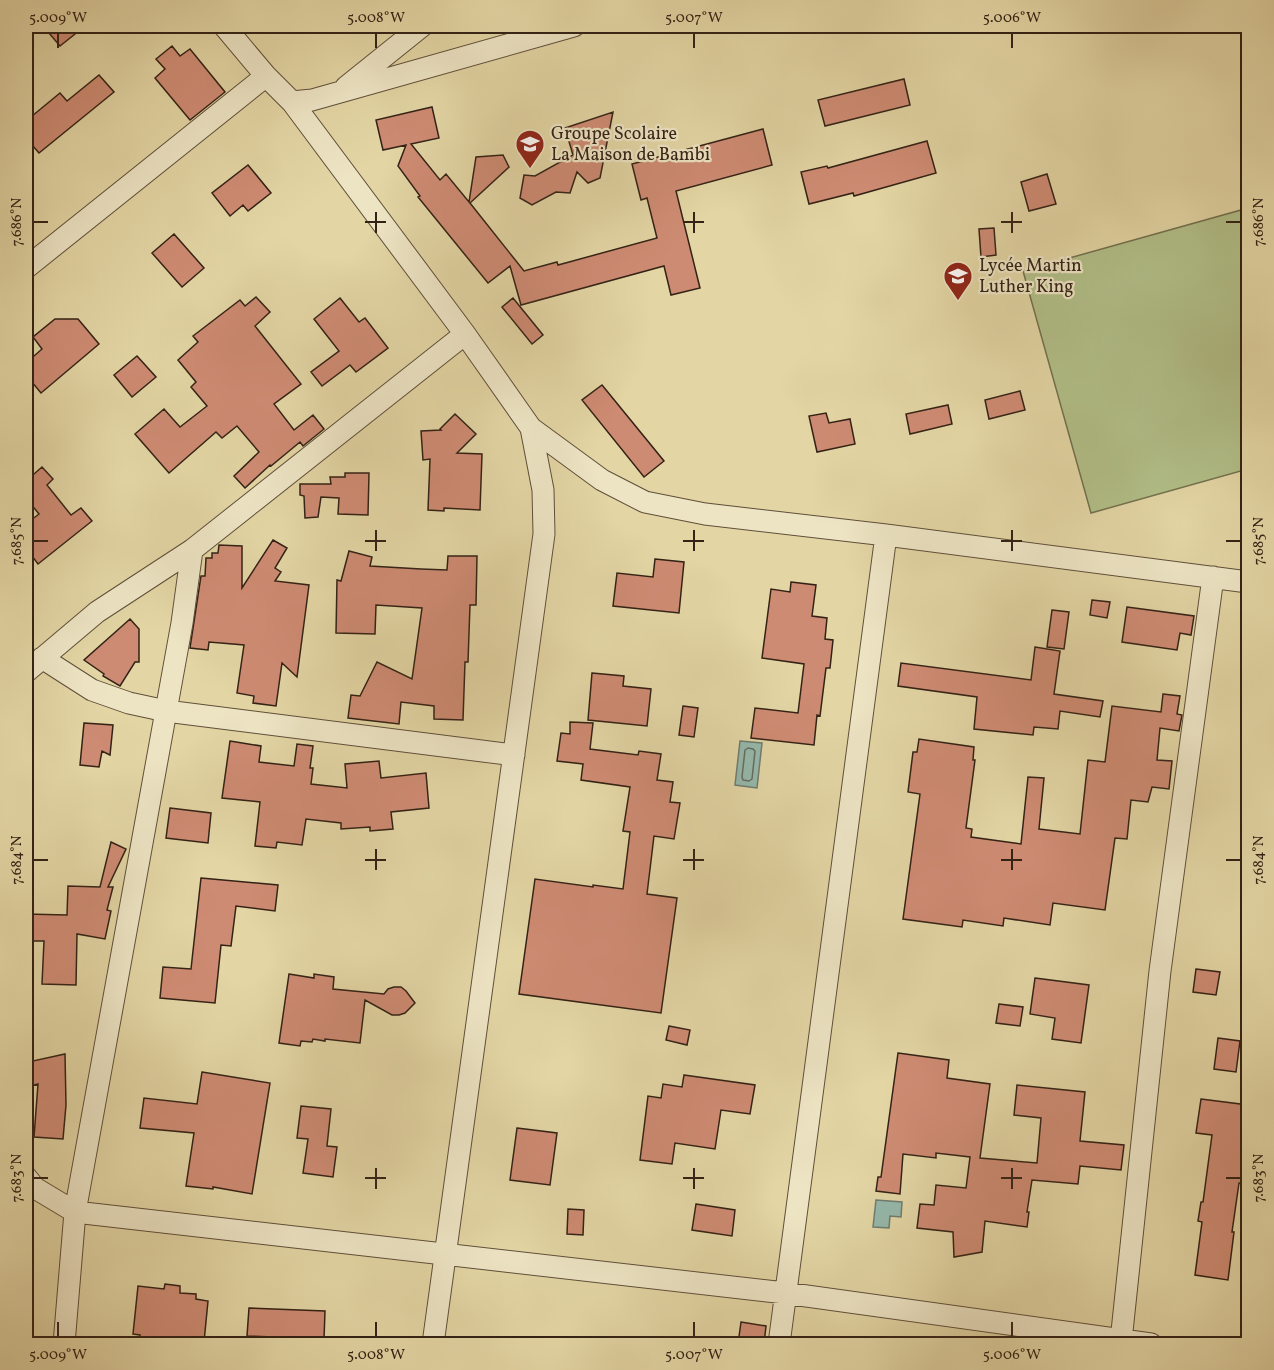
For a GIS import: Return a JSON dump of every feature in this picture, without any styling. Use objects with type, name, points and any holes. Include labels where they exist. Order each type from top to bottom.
[{"type":"street","points":[[224,26],[266,76],[292,102],[465,333],[531,428],[602,480],[645,502],[705,514],[1248,582]]},
{"type":"street","points":[[338,93],[422,26]]},
{"type":"street","points":[[292,102],[312,100],[338,93],[574,26]]},
{"type":"street","points":[[26,268],[266,76]]},
{"type":"street","points":[[26,672],[98,612],[192,550],[465,333]]},
{"type":"street","points":[[433,1344],[544,534],[543,490],[531,428]]},
{"type":"street","points":[[779,1344],[885,535]]},
{"type":"street","points":[[64,1344],[75,1212],[182,623],[192,550]]},
{"type":"street","points":[[1121,1341],[1160,970],[1213,577]]},
{"type":"street","points":[[42,658],[92,690],[129,704],[166,711],[514,755]]},
{"type":"street","points":[[26,1177],[35,1188],[75,1212],[785,1293],[1151,1344]]},
{"type":"green space","points":[[1241,210],[1248,238],[1248,469],[1091,513],[1023,271]]},
{"type":"water","points":[[740,741],[762,743],[757,788],[735,785]]},
{"type":"water","points":[[876,1200],[902,1202],[901,1217],[890,1216],[889,1228],[873,1227]]},
{"type":"building","points":[[43,26],[85,26],[60,46]]},
{"type":"building","points":[[172,46],[180,56],[190,49],[225,92],[190,120],[155,78],[165,69],[156,59]]},
{"type":"building","points":[[99,75],[114,92],[39,153],[26,138],[26,121],[60,93],[67,101]]},
{"type":"building","points":[[904,79],[910,105],[825,126],[818,100]]},
{"type":"building","points":[[432,107],[439,138],[411,144],[440,180],[446,174],[469,202],[476,157],[503,155],[509,167],[470,203],[524,271],[557,262],[558,265],[657,238],[647,198],[641,200],[632,164],[763,129],[772,165],[676,191],[700,288],[671,295],[664,266],[521,305],[510,266],[488,283],[418,197],[420,196],[398,166],[406,145],[383,150],[376,120]]},
{"type":"building","points":[[613,112],[600,178],[588,183],[577,172],[570,193],[556,192],[532,205],[520,198],[524,175],[535,176],[573,155],[565,128]]},
{"type":"building","points":[[927,141],[936,173],[854,196],[853,193],[809,204],[801,172],[827,166],[828,168]]},
{"type":"building","points":[[248,165],[271,193],[248,211],[243,205],[230,216],[212,193]]},
{"type":"building","points":[[1047,174],[1056,204],[1029,211],[1021,182]]},
{"type":"building","points":[[994,228],[996,255],[981,257],[979,229]]},
{"type":"building","points":[[174,234],[204,268],[182,287],[152,253]]},
{"type":"building","points":[[256,297],[270,312],[255,326],[301,384],[274,404],[294,430],[313,415],[324,429],[303,446],[300,442],[245,488],[234,476],[259,452],[237,426],[222,438],[216,432],[169,473],[135,434],[164,409],[180,427],[207,406],[191,387],[196,382],[178,360],[198,342],[193,336],[240,300],[245,306]]},
{"type":"building","points":[[340,298],[359,322],[365,318],[388,348],[356,372],[350,365],[322,386],[311,372],[339,351],[314,319]]},
{"type":"building","points":[[513,298],[543,335],[532,344],[502,307]]},
{"type":"building","points":[[55,319],[78,319],[99,344],[41,393],[26,375],[26,363],[42,349],[33,337]]},
{"type":"building","points":[[137,356],[156,377],[132,397],[114,375]]},
{"type":"building","points":[[602,385],[664,461],[644,477],[582,400]]},
{"type":"building","points":[[1020,391],[1025,410],[989,419],[985,400]]},
{"type":"building","points":[[948,405],[952,424],[910,434],[906,414]]},
{"type":"building","points":[[826,413],[829,423],[850,419],[855,444],[817,452],[809,416]]},
{"type":"building","points":[[455,414],[476,434],[457,453],[482,454],[480,510],[444,508],[444,511],[428,510],[430,459],[423,460],[421,431],[441,430]]},
{"type":"building","points":[[42,467],[53,479],[47,485],[71,515],[81,508],[92,521],[38,564],[26,548],[26,524],[39,514],[26,498],[26,481]]},
{"type":"building","points":[[345,473],[369,473],[368,515],[338,514],[339,498],[321,497],[318,517],[305,518],[304,496],[300,495],[300,484],[331,484],[330,477],[345,477]]},
{"type":"building","points":[[273,540],[287,548],[275,568],[281,572],[275,581],[309,585],[297,677],[282,663],[276,706],[253,703],[254,696],[237,693],[244,645],[209,642],[208,650],[190,648],[201,576],[205,576],[206,558],[212,558],[212,553],[218,553],[219,545],[242,546],[242,588]]},
{"type":"building","points":[[349,551],[372,557],[370,566],[421,569],[447,570],[448,556],[477,556],[476,605],[470,605],[463,720],[434,719],[434,706],[401,702],[399,724],[348,718],[351,695],[360,696],[377,662],[412,679],[422,608],[376,605],[375,634],[336,633],[337,580],[341,581]]},
{"type":"building","points":[[655,559],[684,562],[679,613],[613,606],[617,573],[653,577]]},
{"type":"building","points":[[791,582],[816,585],[812,616],[827,618],[825,639],[833,640],[830,668],[826,668],[820,716],[817,715],[814,745],[751,738],[755,708],[798,713],[804,664],[762,658],[771,589],[790,592]]},
{"type":"building","points":[[1092,600],[1110,602],[1107,618],[1090,615]]},
{"type":"building","points":[[1127,607],[1194,616],[1191,635],[1180,633],[1177,650],[1122,642]]},
{"type":"building","points":[[1052,610],[1069,612],[1064,649],[1047,647]]},
{"type":"building","points":[[130,619],[139,629],[139,662],[135,662],[120,686],[103,676],[104,674],[84,660]]},
{"type":"building","points":[[1035,647],[1060,651],[1054,694],[1103,701],[1100,717],[1060,711],[1058,729],[1034,727],[1033,735],[974,729],[977,697],[898,686],[901,663],[1031,680]]},
{"type":"building","points":[[592,673],[624,676],[623,686],[651,689],[647,726],[588,720]]},
{"type":"building","points":[[1163,694],[1180,696],[1177,714],[1182,715],[1179,731],[1160,728],[1157,760],[1172,761],[1169,789],[1152,787],[1148,802],[1131,800],[1127,839],[1115,838],[1105,910],[1053,903],[1050,925],[1004,918],[1003,926],[963,920],[962,927],[903,919],[920,794],[908,792],[913,752],[917,752],[919,739],[974,747],[973,760],[975,760],[966,828],[972,829],[971,837],[1021,844],[1028,777],[1044,778],[1039,829],[1080,834],[1088,760],[1105,762],[1112,706],[1161,712]]},
{"type":"building","points":[[683,706],[698,708],[694,737],[679,735]]},
{"type":"building","points":[[570,722],[593,723],[590,749],[638,755],[639,751],[661,754],[657,780],[673,782],[670,802],[680,803],[674,839],[654,836],[647,894],[677,898],[661,1013],[519,994],[535,879],[623,889],[630,832],[623,831],[630,787],[581,780],[583,764],[557,761],[561,733],[570,734]]},
{"type":"building","points":[[84,723],[113,725],[110,755],[102,751],[99,767],[80,765]]},
{"type":"building","points":[[230,741],[261,746],[259,762],[294,766],[297,744],[313,746],[310,768],[313,768],[311,784],[347,788],[345,764],[379,761],[381,778],[426,773],[429,808],[391,812],[393,829],[370,831],[370,827],[341,829],[341,823],[306,819],[302,845],[277,842],[276,848],[255,846],[260,802],[222,798]]},
{"type":"building","points":[[170,808],[211,813],[208,843],[166,838]]},
{"type":"building","points":[[111,842],[126,849],[108,887],[113,887],[107,910],[111,911],[105,939],[77,934],[76,985],[42,984],[44,941],[26,941],[26,914],[67,915],[68,886],[100,887]]},
{"type":"building","points":[[201,878],[278,885],[275,911],[236,906],[231,946],[221,945],[215,1003],[160,998],[163,967],[191,969]]},
{"type":"building","points":[[1196,969],[1220,972],[1216,995],[1193,992]]},
{"type":"building","points":[[289,974],[314,978],[314,974],[334,977],[333,989],[384,994],[388,989],[401,987],[415,1003],[405,1013],[392,1015],[365,1000],[360,1043],[313,1039],[312,1042],[301,1041],[300,1046],[279,1043]]},
{"type":"building","points":[[1035,978],[1089,985],[1081,1043],[1052,1039],[1055,1018],[1030,1014]]},
{"type":"building","points":[[999,1004],[1023,1007],[1020,1026],[996,1023]]},
{"type":"building","points":[[669,1026],[690,1030],[687,1045],[666,1040]]},
{"type":"building","points":[[1218,1038],[1240,1041],[1236,1072],[1214,1069]]},
{"type":"building","points":[[898,1053],[949,1060],[947,1078],[990,1084],[980,1158],[1037,1163],[1041,1118],[1014,1115],[1017,1085],[1085,1092],[1080,1141],[1124,1145],[1121,1170],[1080,1166],[1078,1184],[1032,1180],[1027,1227],[985,1221],[982,1252],[954,1257],[953,1232],[917,1228],[920,1204],[934,1205],[936,1185],[966,1188],[970,1157],[936,1153],[936,1158],[903,1154],[900,1194],[876,1191],[878,1177],[881,1177]]},
{"type":"building","points":[[65,1054],[66,1105],[63,1139],[34,1137],[38,1084],[26,1087],[28,1062]]},
{"type":"building","points":[[202,1072],[270,1083],[252,1194],[213,1187],[213,1189],[186,1186],[194,1133],[140,1128],[144,1098],[197,1104]]},
{"type":"building","points":[[684,1075],[755,1085],[750,1114],[721,1110],[715,1149],[675,1143],[672,1164],[640,1160],[648,1096],[661,1098],[663,1084],[682,1087]]},
{"type":"building","points":[[1201,1099],[1248,1105],[1248,1184],[1239,1183],[1228,1280],[1195,1275],[1202,1222],[1198,1221],[1201,1202],[1203,1202],[1212,1135],[1196,1133]]},
{"type":"building","points":[[301,1106],[331,1109],[327,1146],[337,1147],[333,1177],[303,1173],[308,1139],[297,1138]]},
{"type":"building","points":[[517,1128],[557,1133],[550,1185],[510,1180]]},
{"type":"building","points":[[696,1204],[735,1210],[732,1236],[692,1230]]},
{"type":"building","points":[[568,1209],[584,1210],[583,1235],[567,1234]]},
{"type":"building","points":[[165,1284],[180,1286],[180,1293],[196,1294],[196,1299],[208,1301],[204,1342],[139,1344],[140,1335],[133,1334],[138,1286],[164,1289]]},
{"type":"building","points":[[249,1308],[325,1311],[324,1339],[247,1336]]},
{"type":"building","points":[[741,1322],[766,1326],[764,1344],[738,1344]]},
{"type":"place","name":"Groupe Scolaire La Maison de Bambi","points":[[530,170]]},
{"type":"place","name":"Lycée Martin Luther King","points":[[958,302]]}]
